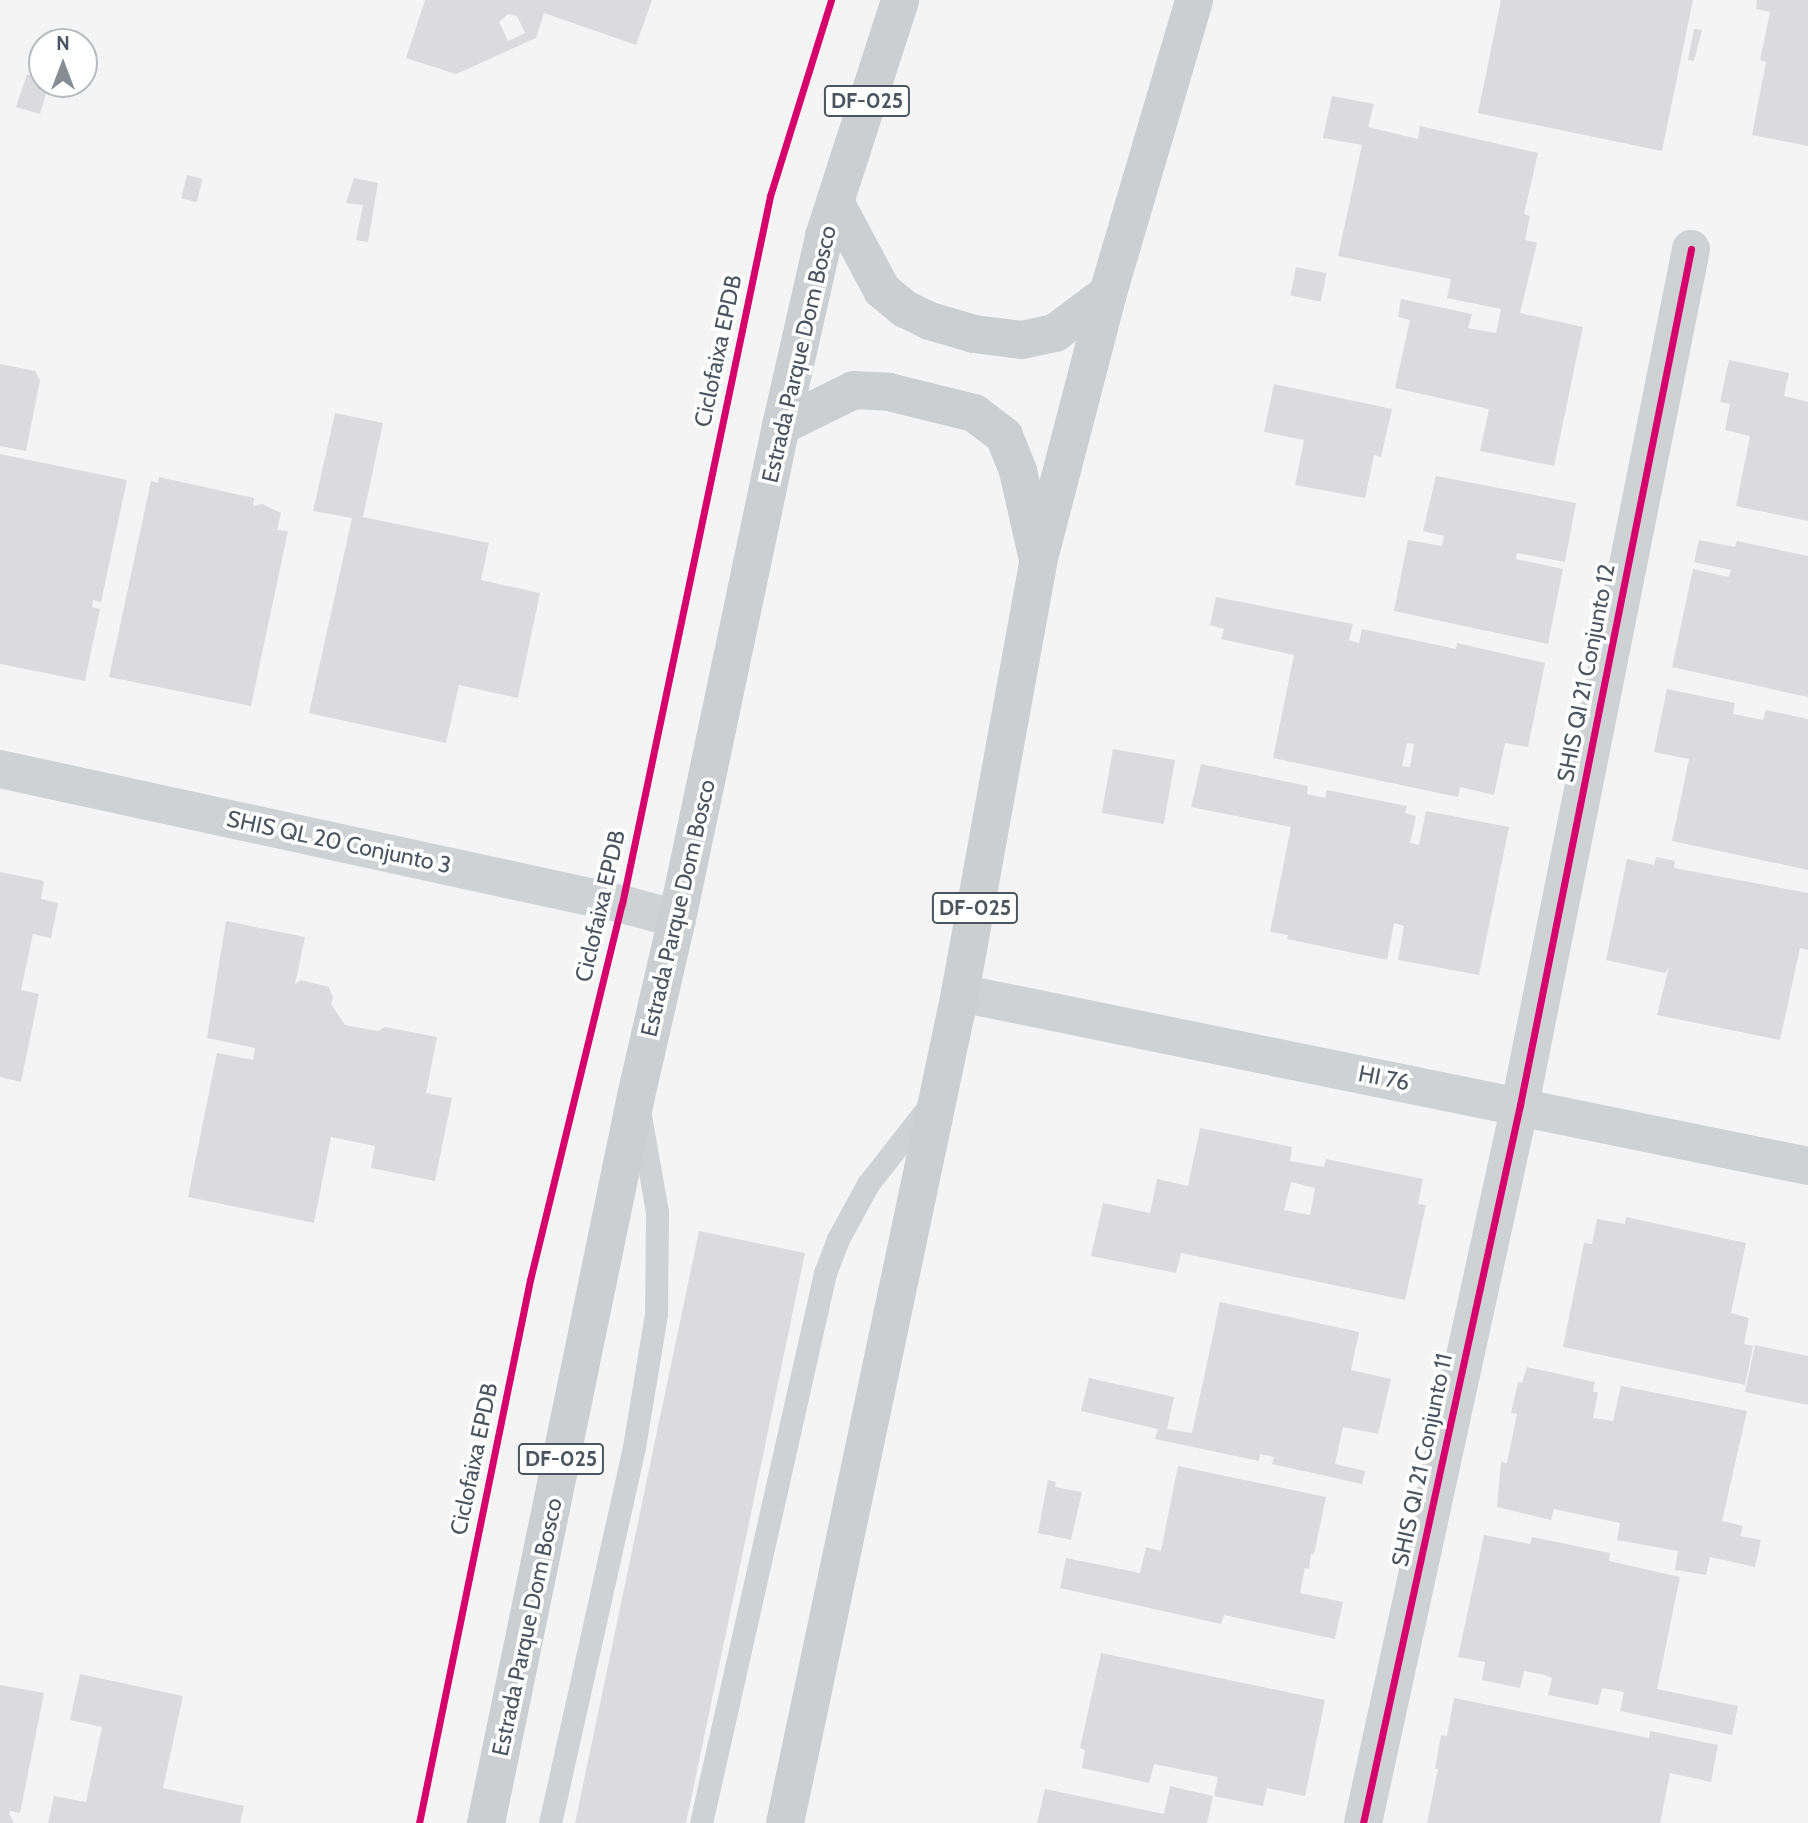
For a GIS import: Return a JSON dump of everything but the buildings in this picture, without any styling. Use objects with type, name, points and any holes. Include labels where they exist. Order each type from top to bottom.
[{"type":"main road","name":"Estrada Parque Dom Bosco","points":[[486,1823],[636,1096],[677,919],[824,236],[900,0]]},
{"type":"main road","name":"DF-025","points":[[785,1823],[960,993],[1038,562],[1108,293],[1194,0]]},
{"type":"main road","points":[[835,202],[883,290],[905,309],[930,321],[974,334],[1022,340],[1055,333],[1108,293]]},
{"type":"main road","points":[[781,426],[854,390],[889,392],[974,413],[1004,436],[1018,471],[1038,562]]},
{"type":"street","name":"SHIS QI 21 Conjunto 12","points":[[1520,1105],[1691,249]]},
{"type":"street","name":"SHIS QL 20 Conjunto 3","points":[[0,769],[622,904],[677,919]]},
{"type":"street","name":"HI 76","points":[[960,993],[1520,1105],[1808,1166]]},
{"type":"street","name":"SHIS QI 21 Conjunto 11","points":[[1363,1823],[1520,1105]]},
{"type":"lane","points":[[701,1823],[825,1273],[838,1239],[868,1184],[940,1091]]},
{"type":"lane","points":[[550,1823],[634,1447],[656,1314],[657,1212],[636,1096]]},
{"type":"cycle path","name":"Ciclofaixa EPDB","points":[[419,1823],[530,1280],[622,904],[770,196],[831,0]]},
{"type":"cycle path","points":[[1363,1823],[1520,1105],[1691,249]]}]
